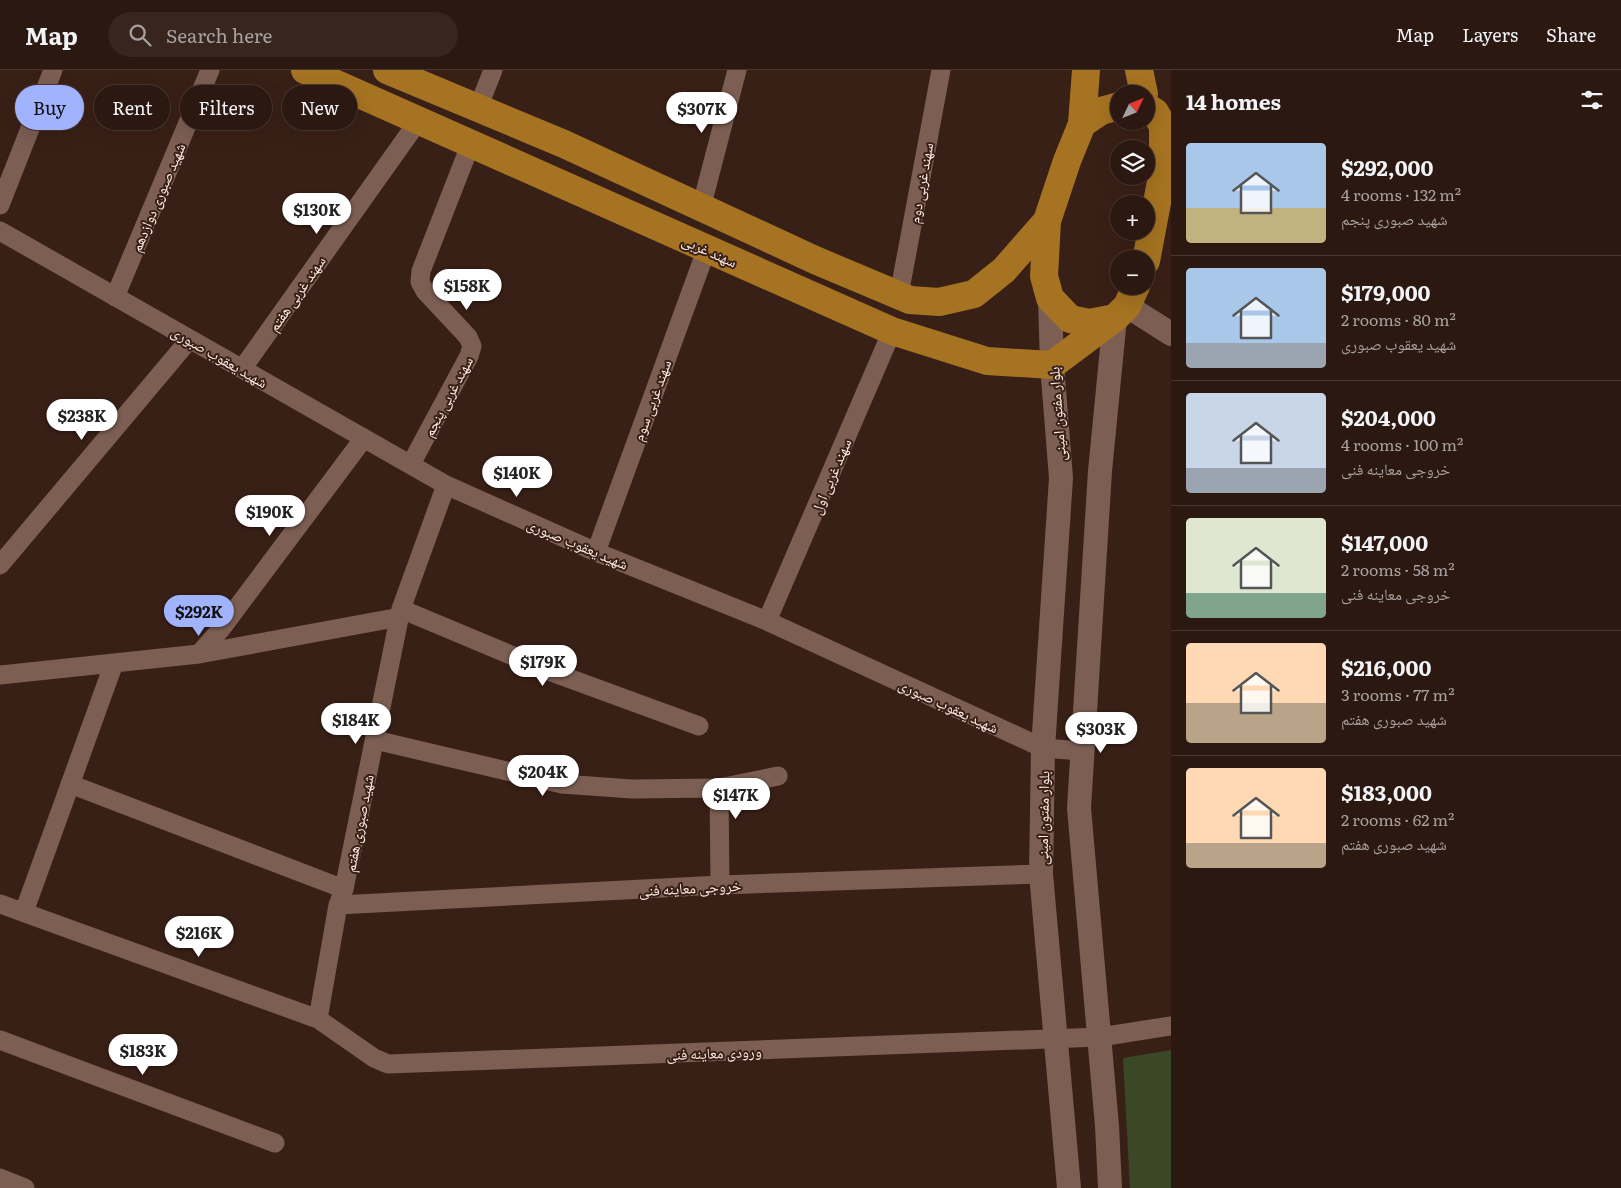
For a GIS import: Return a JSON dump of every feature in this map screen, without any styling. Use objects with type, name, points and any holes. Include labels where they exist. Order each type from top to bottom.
[{"type":"main road","name":"سهند غربی","points":[[305,70],[892,331],[987,361],[1052,366]]},
{"type":"main road","points":[[387,70],[564,144],[815,260],[910,300],[939,302],[974,294],[1004,270],[1047,222]]},
{"type":"main road","points":[[1086,70],[1082,124],[1067,161],[1047,222],[1044,276],[1050,298],[1070,319],[1089,323],[1126,303]]},
{"type":"main road","points":[[1139,70],[1145,85]]},
{"type":"main road","points":[[1082,124],[1101,111],[1110,108]]},
{"type":"main road","points":[[1149,250],[1165,185],[1163,171],[1163,126],[1155,110]]},
{"type":"main road","points":[[1052,366],[1126,303]]},
{"type":"street","points":[[0,205],[53,70]]},
{"type":"street","name":"شهید صبوری دوازدهم","points":[[115,297],[210,70]]},
{"type":"street","points":[[478,108],[493,70]]},
{"type":"street","points":[[700,208],[737,70]]},
{"type":"street","name":"سهند غربی دوم","points":[[899,295],[941,70]]},
{"type":"street","name":"سهند غربی هفتم","points":[[242,369],[419,120]]},
{"type":"street","name":"سهند غربی پنجم","points":[[411,464],[472,346],[468,337],[420,282],[421,271],[471,143]]},
{"type":"street","name":"شهید یعقوب صبوری","points":[[2,235],[446,484],[596,552],[768,621],[1043,748]]},
{"type":"street","name":"سهند غربی سوم","points":[[596,552],[707,248]]},
{"type":"street","name":"بلوار مفتون امینی","points":[[1050,298],[1052,366],[1061,478],[1043,748],[1041,874],[1068,1188]]},
{"type":"street","points":[[1110,1188],[1108,1126],[1079,808],[1100,471],[1126,303],[1171,334]]},
{"type":"street","name":"سهند غربی اول","points":[[768,621],[892,331]]},
{"type":"street","points":[[0,564],[190,339]]},
{"type":"street","points":[[199,654],[221,629],[364,438]]},
{"type":"street","name":"شهید صبوری هفتم","points":[[318,1019],[341,897],[400,613],[446,484]]},
{"type":"street","points":[[0,675],[199,654],[400,613],[549,672],[699,726]]},
{"type":"street","points":[[24,912],[114,663]]},
{"type":"street","points":[[375,740],[562,784],[632,789],[719,788],[778,776]]},
{"type":"street","points":[[1043,748],[1082,751]]},
{"type":"street","points":[[70,784],[341,897]]},
{"type":"street","points":[[719,788],[720,885]]},
{"type":"street","name":"خروجی معاینه فنی","points":[[341,897],[1041,874]]},
{"type":"street","name":"ورودی معاینه فنی","points":[[0,904],[318,1019],[374,1058],[388,1064],[403,1065],[1100,1037],[1171,1026]]},
{"type":"street","points":[[0,1040],[275,1143]]},
{"type":"street","points":[[0,1178],[25,1188]]},
{"type":"green space","points":[[1171,1050],[1171,1188],[1130,1188],[1123,1058]]}]
